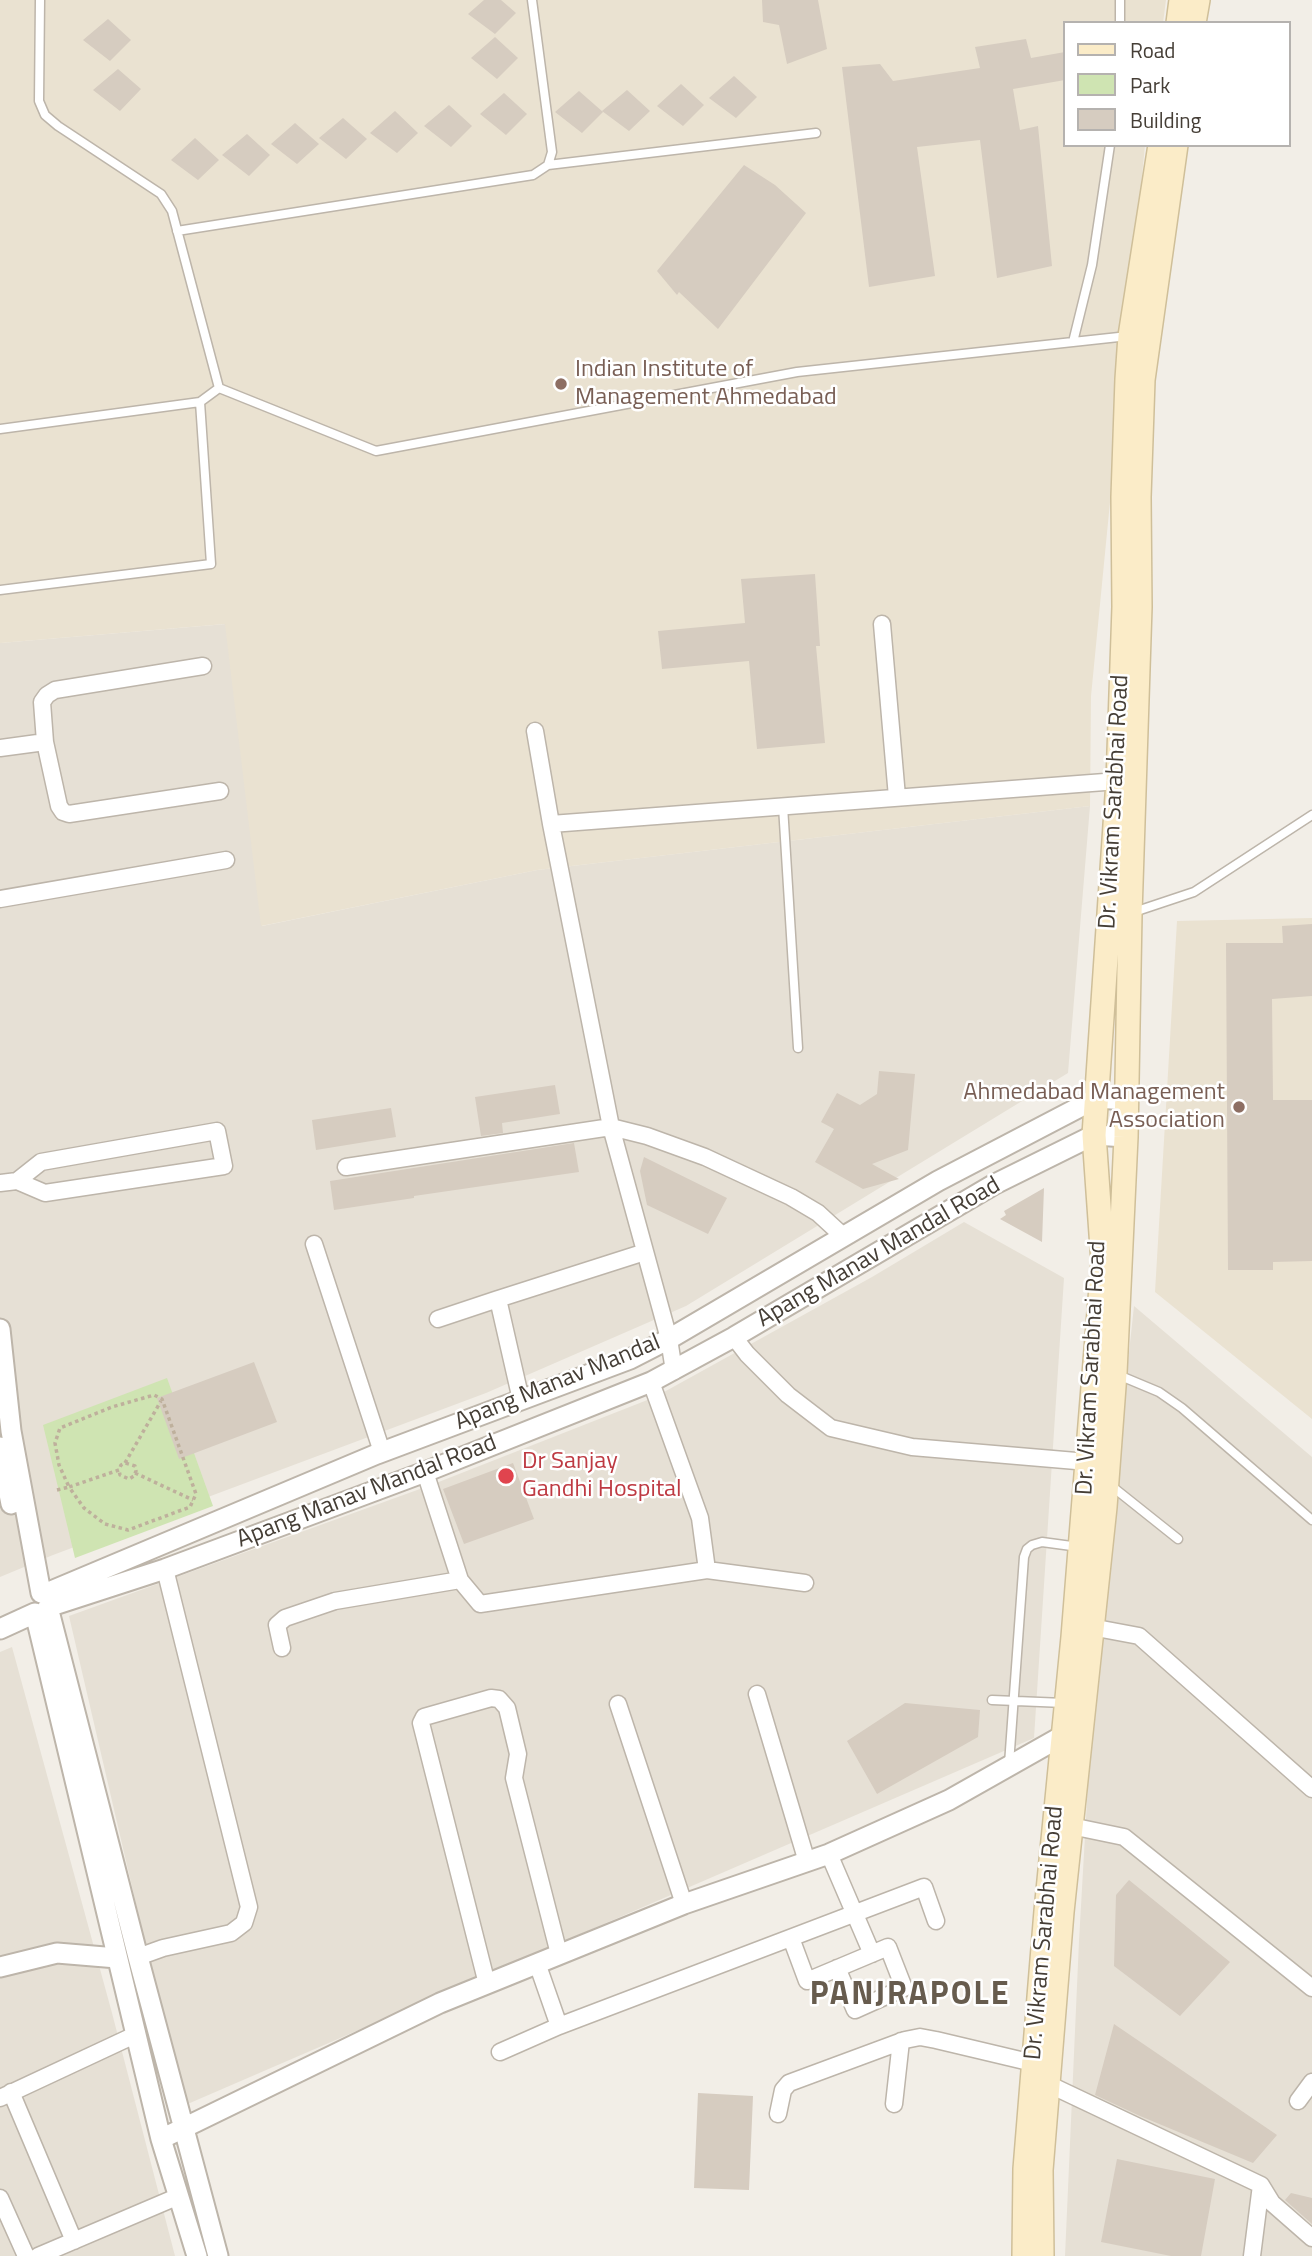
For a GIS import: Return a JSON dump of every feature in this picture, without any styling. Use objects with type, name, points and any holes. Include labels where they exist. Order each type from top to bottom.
[{"type":"main road","points":[[1178,21],[1181,0]]},
{"type":"main road","points":[[1194,21],[1198,0]]},
{"type":"main road","name":"Dr. Vikram Sarabhai Road","points":[[1024,2256],[1025,2169],[1046,1911],[1091,1627],[1107,1482],[1115,1373],[1126,1137],[1118,781],[1124,607],[1123,497],[1160,147]]},
{"type":"main road","name":"Dr. Vikram Sarabhai Road","points":[[1042,2256],[1041,2170],[1071,1826],[1072,1735],[1067,1703],[1103,1262],[1094,1135],[1120,916],[1140,607],[1139,498],[1143,380],[1140,337],[1176,147]]},
{"type":"street","points":[[883,624],[897,797]]},
{"type":"street","points":[[203,666],[55,690],[42,702],[45,741],[59,806],[63,812],[69,814],[220,792]]},
{"type":"street","points":[[535,730],[611,1127],[669,1339],[674,1371]]},
{"type":"street","points":[[0,748],[45,741]]},
{"type":"street","points":[[551,824],[1118,781]]},
{"type":"street","points":[[0,899],[226,860]]},
{"type":"street","points":[[1097,1098],[1126,1100]]},
{"type":"street","name":"Apang Manav Mandal","points":[[0,1616],[379,1453],[630,1359],[669,1339],[938,1181],[1097,1098]]},
{"type":"street","points":[[346,1167],[611,1127],[647,1136],[705,1157],[790,1196],[818,1213],[843,1236]]},
{"type":"street","points":[[217,1131],[224,1166],[45,1193],[8,1182],[41,1162],[217,1131]]},
{"type":"street","name":"Apang Manav Mandal Road","points":[[0,1629],[38,1601],[165,1569],[425,1472],[651,1382],[734,1337],[993,1185],[1094,1135],[1126,1137]]},
{"type":"street","points":[[314,1244],[388,1485]]},
{"type":"street","points":[[438,1319],[645,1252]]},
{"type":"street","points":[[498,1300],[521,1400]]},
{"type":"street","points":[[0,1329],[11,1431],[38,1601],[138,1956],[218,2256]]},
{"type":"street","points":[[734,1337],[788,1395],[831,1428],[912,1447],[1088,1462]]},
{"type":"street","points":[[651,1382],[700,1518],[707,1570]]},
{"type":"street","points":[[0,1447],[38,1601],[117,1958],[161,2139],[197,2256]]},
{"type":"street","points":[[425,1472],[460,1580],[480,1604],[707,1570],[805,1583]]},
{"type":"street","points":[[138,1956],[231,1933],[244,1923],[249,1907],[165,1569]]},
{"type":"street","points":[[282,1648],[277,1625],[285,1618],[335,1601],[460,1580]]},
{"type":"street","points":[[1091,1627],[1139,1636],[1312,1788]]},
{"type":"street","points":[[757,1694],[807,1862]]},
{"type":"street","points":[[487,1984],[421,1723],[424,1717],[491,1698],[499,1699],[507,1708],[518,1754],[514,1778],[559,1954]]},
{"type":"street","points":[[618,1704],[684,1904]]},
{"type":"street","points":[[161,2139],[440,2003],[684,1904],[829,1854],[949,1800],[1072,1735]]},
{"type":"street","points":[[1071,1826],[1124,1837],[1312,1988]]},
{"type":"street","points":[[829,1854],[872,1954]]},
{"type":"street","points":[[500,2052],[559,2026],[924,1887],[936,1921]]},
{"type":"street","points":[[791,1938],[807,1980],[836,1968],[872,1954],[888,1947],[904,1988],[855,2010],[836,1968]]},
{"type":"street","points":[[0,1967],[57,1953],[117,1958]]},
{"type":"street","points":[[537,1963],[559,2026]]},
{"type":"street","points":[[74,2241],[6,2095],[137,2034]]},
{"type":"street","points":[[778,2114],[783,2090],[789,2083],[901,2041],[920,2037],[1034,2063]]},
{"type":"street","points":[[894,2104],[901,2041]]},
{"type":"street","points":[[1298,2101],[1312,2082]]},
{"type":"street","points":[[1048,2084],[1261,2185],[1272,2203],[1312,2238]]},
{"type":"street","points":[[1252,2256],[1261,2185]]},
{"type":"street","points":[[38,2256],[60,2252],[74,2241],[179,2196]]},
{"type":"street","points":[[0,2198],[26,2256]]},
{"type":"lane","points":[[40,0],[39,101],[45,115],[161,194],[172,211],[219,388]]},
{"type":"lane","points":[[532,0],[552,152],[548,165]]},
{"type":"lane","points":[[1120,21],[1121,0]]},
{"type":"lane","points":[[177,231],[533,175],[548,165],[816,133]]},
{"type":"lane","points":[[1073,342],[1092,265],[1110,147]]},
{"type":"lane","points":[[219,388],[376,451],[797,372],[1140,337]]},
{"type":"lane","points":[[0,429],[200,402],[219,388]]},
{"type":"lane","points":[[0,590],[211,564],[200,402]]},
{"type":"lane","points":[[783,806],[798,1048]]},
{"type":"lane","points":[[1120,916],[1195,892],[1312,815]]},
{"type":"lane","points":[[1115,1373],[1160,1392],[1182,1408],[1312,1520]]},
{"type":"lane","points":[[1107,1482],[1178,1539]]},
{"type":"lane","points":[[1008,1767],[1024,1557],[1027,1549],[1042,1542],[1081,1547]]},
{"type":"lane","points":[[992,1700],[1067,1703]]},
{"type":"path","points":[[153,1395],[162,1399],[192,1478],[196,1494],[190,1507],[128,1530],[106,1524],[84,1508],[69,1486],[59,1465],[55,1443],[60,1428],[112,1407],[153,1395]]},
{"type":"path","points":[[125,1463],[135,1466],[135,1473],[129,1479],[120,1475],[121,1465],[125,1463],[162,1399]]},
{"type":"path","points":[[57,1490],[119,1470]]},
{"type":"path","points":[[135,1473],[193,1500]]},
{"type":"shaded area","name":"Indian Institute of Management Ahmedabad","points":[[0,0],[1166,0],[1163,21],[1064,21],[1064,147],[1145,147],[1091,696],[1090,806],[537,870],[261,926],[225,624],[0,643]]},
{"type":"shaded area","points":[[226,624],[262,926],[537,870],[1090,806],[1068,1073],[686,1306],[486,1393],[0,1577],[0,643]]},
{"type":"shaded area","name":"Ahmedabad Management Association","points":[[1312,918],[1312,1419],[1155,1292],[1177,921]]},
{"type":"shaded area","points":[[964,1222],[1064,1278],[1034,1738],[183,2106],[69,1616],[431,1485],[655,1397],[872,1277]]},
{"type":"shaded area","points":[[1134,1306],[1312,1457],[1312,2256],[1065,2256],[1094,1678]]},
{"type":"shaded area","points":[[12,1647],[175,2256],[0,2256],[0,1652]]},
{"type":"green space","points":[[167,1378],[213,1506],[75,1558],[43,1425]]},
{"type":"building","points":[[484,0],[501,0],[516,13],[495,34],[468,14]]},
{"type":"building","points":[[762,0],[818,0],[827,49],[787,64],[779,25],[763,22]]},
{"type":"building","points":[[108,19],[131,40],[110,61],[83,40]]},
{"type":"building","points":[[495,37],[518,58],[497,79],[471,58]]},
{"type":"building","points":[[1026,39],[1031,58],[1064,52],[1064,80],[1013,89],[1020,130],[1038,126],[1052,266],[997,278],[980,140],[917,147],[935,276],[869,287],[842,67],[880,64],[893,81],[980,68],[975,47]]},
{"type":"building","points":[[118,69],[141,89],[120,111],[93,90]]},
{"type":"building","points":[[734,76],[757,97],[736,118],[709,98]]},
{"type":"building","points":[[681,84],[704,105],[683,126],[657,106]]},
{"type":"building","points":[[627,90],[650,111],[629,131],[602,111]]},
{"type":"building","points":[[579,91],[603,112],[582,133],[555,112]]},
{"type":"building","points":[[504,93],[527,114],[506,135],[480,114]]},
{"type":"building","points":[[449,105],[472,126],[451,147],[424,126]]},
{"type":"building","points":[[395,111],[418,133],[397,153],[370,133]]},
{"type":"building","points":[[343,118],[367,139],[346,159],[319,138]]},
{"type":"building","points":[[295,123],[319,144],[297,164],[271,144]]},
{"type":"building","points":[[247,134],[270,155],[249,176],[222,155]]},
{"type":"building","points":[[195,138],[219,160],[198,180],[171,160]]},
{"type":"building","points":[[744,165],[775,185],[806,213],[718,329],[679,292],[677,295],[657,271]]},
{"type":"building","points":[[815,574],[820,646],[816,646],[825,743],[757,749],[749,661],[662,669],[658,631],[745,623],[741,579]]},
{"type":"building","points":[[1312,924],[1312,996],[1272,999],[1273,1100],[1312,1100],[1312,1261],[1273,1262],[1273,1270],[1228,1270],[1226,943],[1283,943],[1282,926]]},
{"type":"building","points":[[879,1071],[915,1074],[908,1150],[872,1164],[899,1179],[863,1189],[815,1162],[834,1129],[821,1122],[837,1093],[860,1105],[877,1094]]},
{"type":"building","points":[[555,1085],[560,1114],[502,1123],[503,1133],[481,1136],[475,1097]]},
{"type":"building","points":[[391,1108],[396,1137],[316,1150],[312,1120]]},
{"type":"building","points":[[574,1143],[579,1172],[334,1210],[330,1181]]},
{"type":"building","points":[[644,1157],[727,1198],[708,1234],[647,1205],[640,1171]]},
{"type":"building","points":[[1044,1188],[1042,1242],[1000,1219],[1006,1215],[1004,1211]]},
{"type":"building","points":[[254,1362],[277,1422],[179,1459],[157,1398]]},
{"type":"building","points":[[513,1463],[534,1519],[464,1544],[443,1489]]},
{"type":"building","points":[[905,1703],[980,1710],[978,1737],[877,1794],[847,1741]]},
{"type":"building","points":[[1129,1880],[1230,1962],[1180,2016],[1114,1966],[1116,1895]]},
{"type":"building","points":[[1114,2024],[1277,2135],[1253,2163],[1095,2095]]},
{"type":"building","points":[[698,2093],[753,2096],[749,2190],[694,2188]]},
{"type":"building","points":[[1117,2159],[1215,2179],[1201,2256],[1171,2256],[1101,2242]]},
{"type":"building","points":[[1291,2193],[1312,2198],[1312,2224],[1285,2200]]},
{"type":"place","name":"Indian Institute of Management Ahmedabad","points":[[561,384]]},
{"type":"place","name":"Ahmedabad Management Association","points":[[1239,1107]]},
{"type":"place","name":"Dr Sanjay Gandhi Hospital","points":[[506,1476]]},
{"type":"district","name":"PANJRAPOLE","points":[[910,1996]]}]
